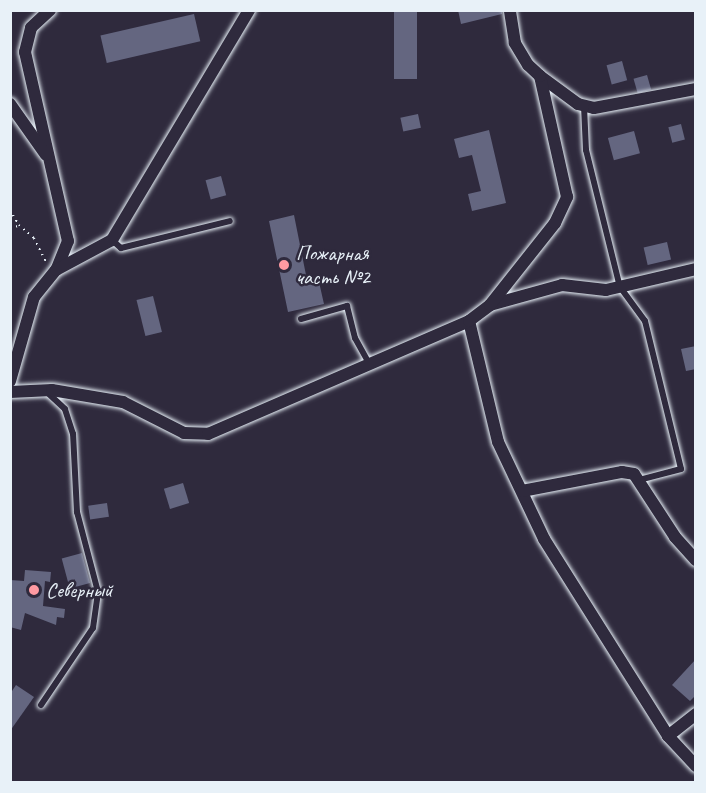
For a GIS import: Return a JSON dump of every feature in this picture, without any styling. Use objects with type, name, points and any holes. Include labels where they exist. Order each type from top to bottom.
[{"type":"street","points":[[10,381],[34,297],[52,272],[68,241],[25,52],[31,28],[50,10]]},
{"type":"street","points":[[52,272],[112,240],[249,10]]},
{"type":"street","points":[[510,10],[515,43],[528,65],[540,76],[584,105],[594,108],[696,89]]},
{"type":"street","points":[[10,392],[44,389],[123,402],[184,433],[208,434],[469,321],[490,305],[555,223],[567,197],[540,76]]},
{"type":"street","points":[[10,104],[51,162]]},
{"type":"street","points":[[490,305],[562,285],[606,290],[696,269]]},
{"type":"street","points":[[469,321],[498,442],[544,539],[668,736],[696,766]]},
{"type":"street","points":[[522,491],[622,472],[634,474],[675,537],[696,560]]},
{"type":"street","points":[[668,736],[696,714]]},
{"type":"lane","points":[[584,105],[586,150],[620,286],[645,321],[681,470],[639,480]]},
{"type":"lane","points":[[112,240],[121,248],[230,221]]},
{"type":"lane","points":[[301,319],[347,306],[355,338],[369,363]]},
{"type":"lane","points":[[41,705],[93,628],[98,592],[77,512],[73,434],[65,409],[44,389]]},
{"type":"path","points":[[10,210],[19,225],[34,238],[52,272]]},
{"type":"path","points":[[10,228],[19,225]]},
{"type":"building","points":[[394,10],[417,10],[417,79],[394,79]]},
{"type":"building","points":[[458,10],[502,10],[502,14],[461,24]]},
{"type":"building","points":[[194,14],[200,41],[107,63],[100,36]]},
{"type":"building","points":[[622,61],[627,80],[612,84],[607,65]]},
{"type":"building","points":[[647,75],[651,89],[638,93],[634,79]]},
{"type":"building","points":[[418,114],[421,128],[403,131],[400,118]]},
{"type":"building","points":[[681,124],[685,140],[672,143],[668,127]]},
{"type":"building","points":[[489,130],[506,203],[472,211],[468,194],[481,191],[472,155],[459,158],[454,139]]},
{"type":"building","points":[[634,131],[640,153],[614,160],[608,138]]},
{"type":"building","points":[[221,176],[226,195],[211,199],[206,180]]},
{"type":"building","name":"Пожарная часть №2","points":[[294,215],[308,285],[319,282],[324,304],[288,312],[269,221]]},
{"type":"building","points":[[667,242],[671,260],[648,265],[644,247]]},
{"type":"building","points":[[153,296],[162,332],[145,336],[137,300]]},
{"type":"building","points":[[696,346],[696,369],[686,371],[681,349]]},
{"type":"building","points":[[183,483],[189,503],[170,509],[164,489]]},
{"type":"building","points":[[107,503],[109,517],[90,520],[88,506]]},
{"type":"building","points":[[82,553],[90,583],[70,588],[62,558]]},
{"type":"building","points":[[25,570],[51,572],[50,582],[45,581],[43,606],[65,609],[64,618],[57,617],[56,625],[25,613],[21,630],[10,627],[10,580],[24,581]]},
{"type":"building","points":[[696,659],[696,695],[690,701],[672,685]]},
{"type":"building","points":[[16,685],[34,697],[10,731],[10,694]]},
{"type":"place","name":"Пожарная часть №2","points":[[284,265]]},
{"type":"place","name":"Северный","points":[[34,590]]}]
